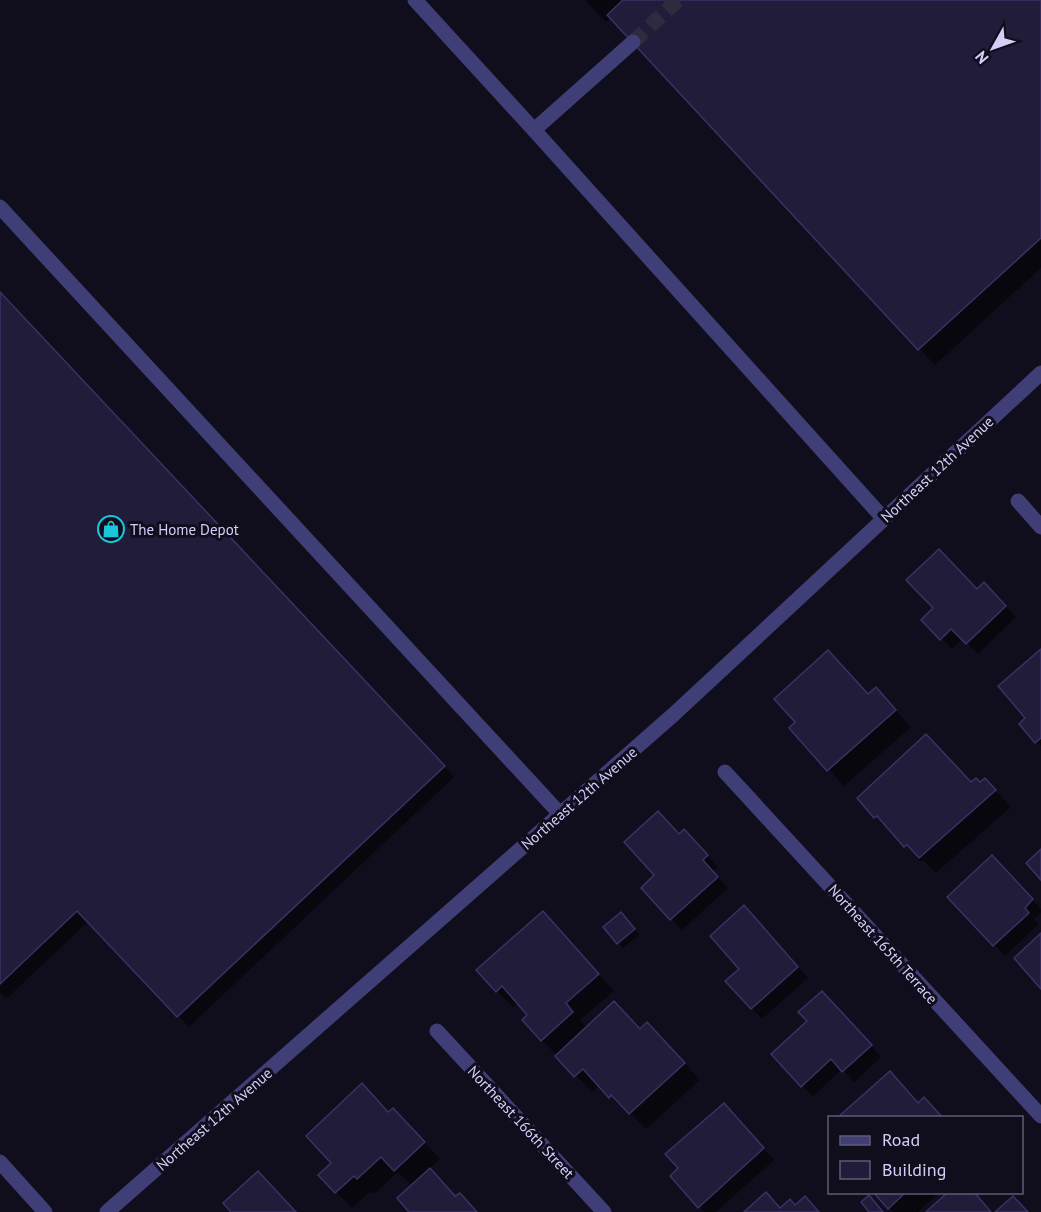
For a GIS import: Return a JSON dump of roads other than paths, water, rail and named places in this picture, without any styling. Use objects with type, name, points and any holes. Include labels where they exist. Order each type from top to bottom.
[{"type":"street","points":[[415,0],[884,519]]},
{"type":"street","points":[[534,130],[633,42]]},
{"type":"street","points":[[0,207],[561,815]]},
{"type":"street","name":"Northeast 12th Avenue","points":[[107,1212],[674,715],[1041,373]]},
{"type":"street","points":[[1018,501],[1041,526]]},
{"type":"street","name":"Northeast 165th Terrace","points":[[725,772],[1041,1116]]},
{"type":"street","name":"Northeast 166th Street","points":[[437,1031],[604,1212]]},
{"type":"street","points":[[0,1162],[45,1212]]},
{"type":"tunnel","points":[[633,42],[678,0]]},
{"type":"place","name":"The Home Depot","points":[[111,529]]}]
